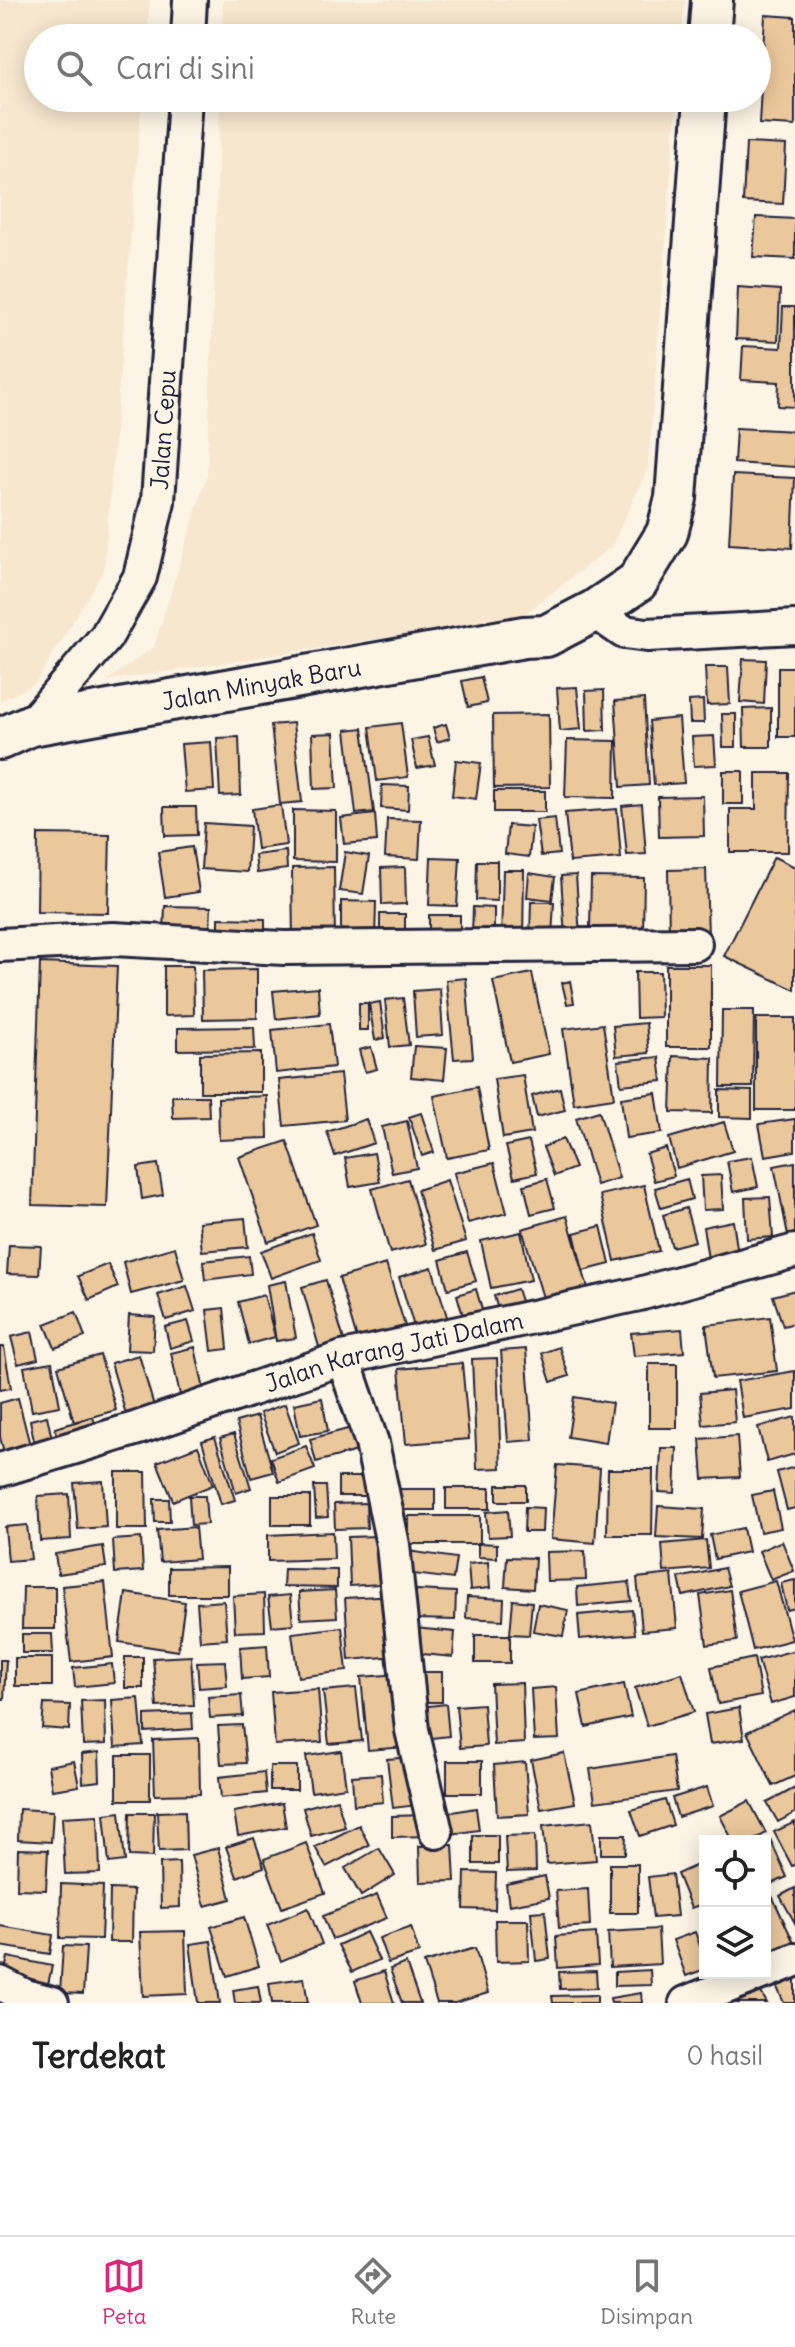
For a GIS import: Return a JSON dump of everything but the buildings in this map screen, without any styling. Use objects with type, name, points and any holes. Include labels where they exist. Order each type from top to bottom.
[{"type":"main road","points":[[710,24],[712,0]]},
{"type":"main road","name":"Jalan Minyak Baru","points":[[16,732],[524,637],[546,636],[594,611],[637,582],[667,533],[678,482],[704,112]]},
{"type":"main road","name":"Jalan Minyak Baru","points":[[524,637],[625,575],[649,565]]},
{"type":"street","points":[[189,24],[190,0]]},
{"type":"street","name":"Jalan Cepu","points":[[16,732],[106,637],[140,577],[158,501],[184,112]]},
{"type":"street","points":[[594,611],[624,632],[647,635],[795,627]]},
{"type":"street","points":[[0,945],[113,939],[284,948],[695,944]]},
{"type":"street","name":"Jalan Karang Jati Dalam","points":[[0,1470],[138,1428],[343,1358],[639,1294],[795,1251]]},
{"type":"street","points":[[343,1358],[372,1443],[393,1545],[412,1730],[436,1832]]},
{"type":"street","points":[[771,1969],[795,1960]]},
{"type":"street","points":[[686,2003],[746,1979]]},
{"type":"street","points":[[0,1983],[25,1996],[52,2003]]},
{"type":"shaded area","points":[[0,0],[150,0],[148,24],[24,24],[24,112],[141,112],[104,570],[35,684],[0,701]]},
{"type":"shaded area","points":[[223,0],[685,0],[683,24],[222,24]]},
{"type":"shaded area","points":[[220,112],[676,112],[648,468],[612,546],[521,617],[106,681],[154,647],[207,475]]}]
